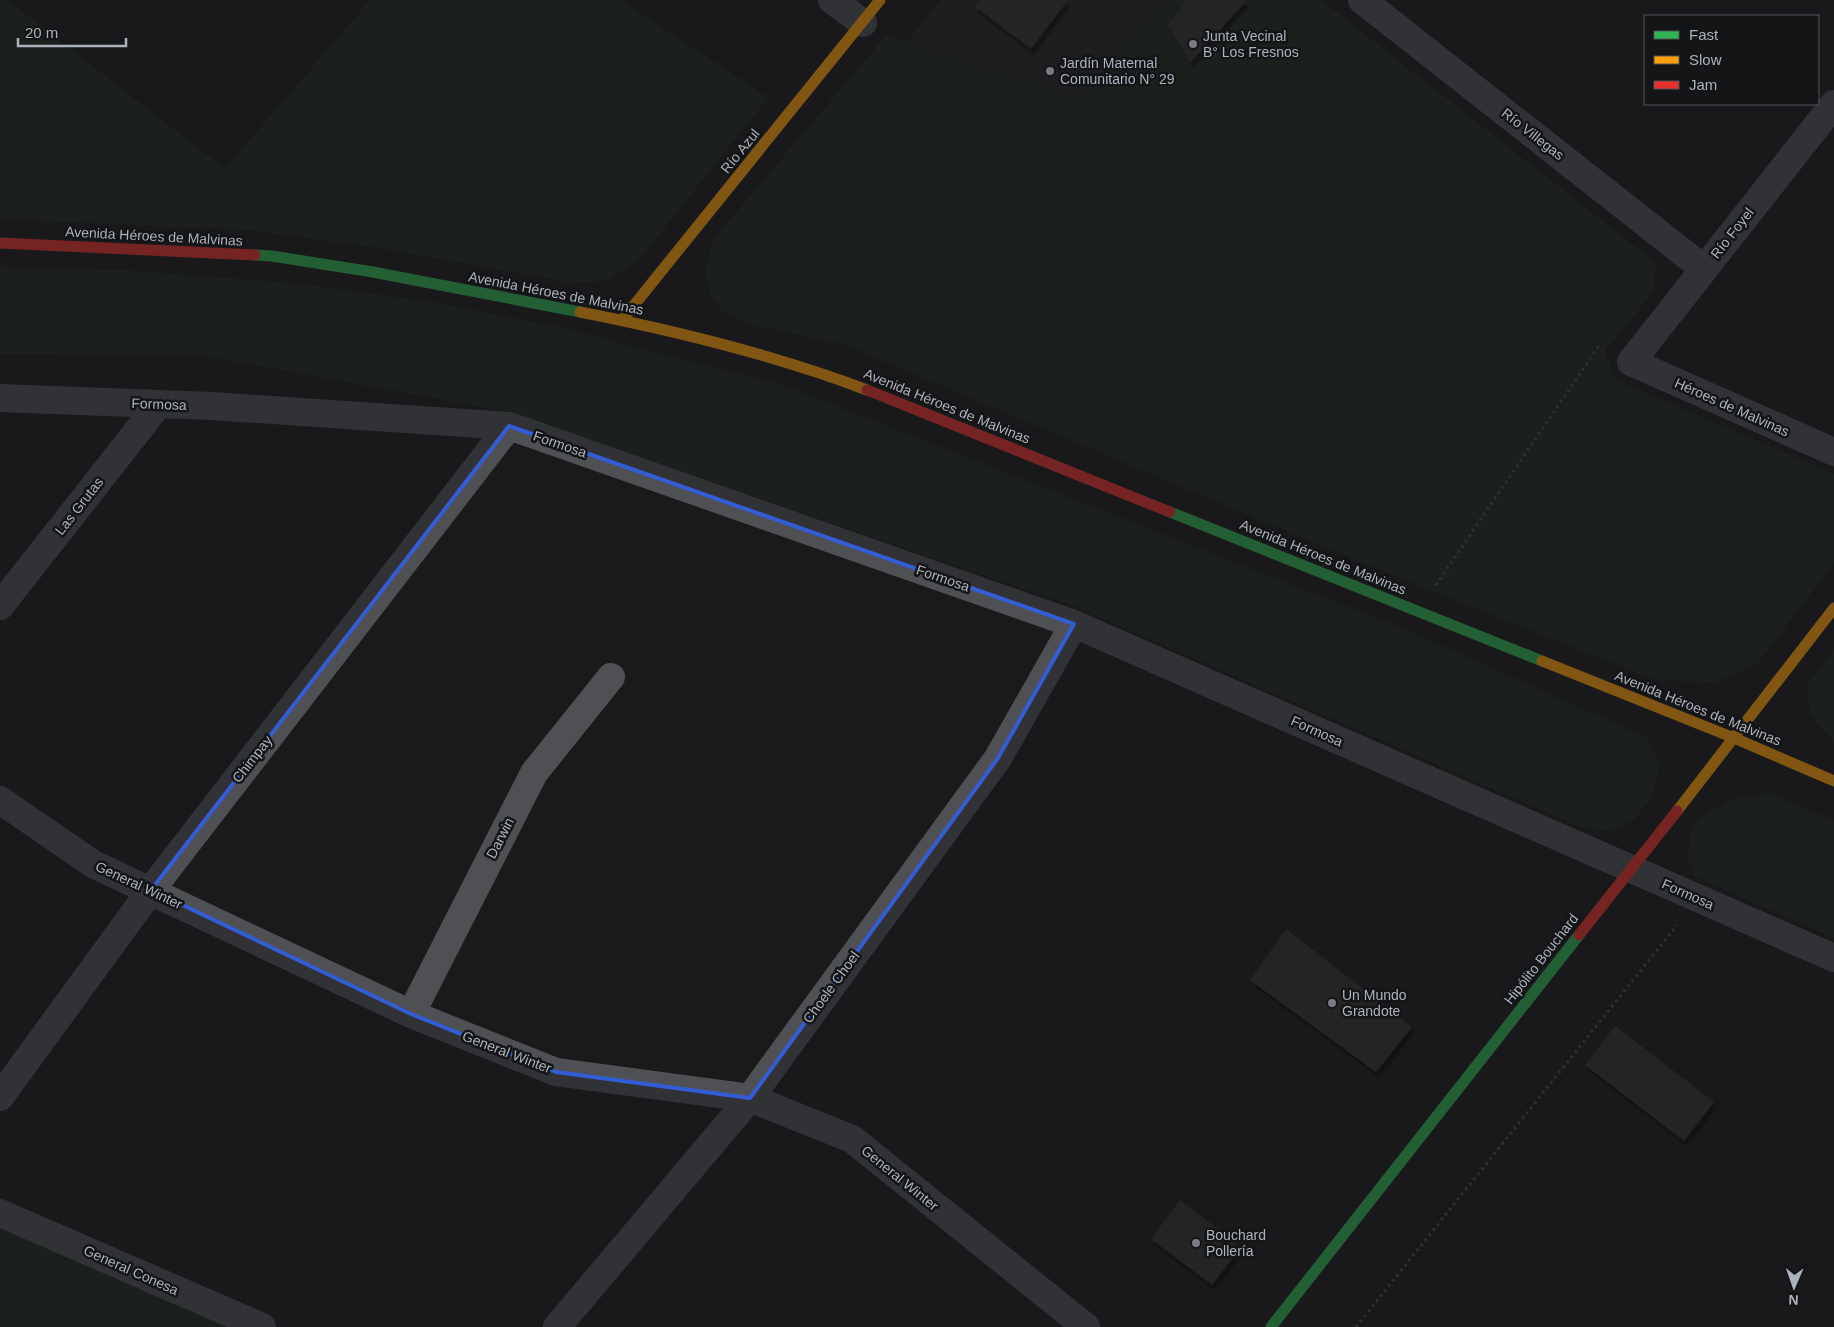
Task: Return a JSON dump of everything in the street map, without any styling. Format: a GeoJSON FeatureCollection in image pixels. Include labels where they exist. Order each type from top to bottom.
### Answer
{"type":"FeatureCollection","features":[{"type":"Feature","properties":{"kind":"main road","name":"Río Azul"},"geometry":{"type":"LineString","coordinates":[[622,320],[880,0]]}},
{"type":"Feature","properties":{"kind":"main road","name":"Avenida Héroes de Malvinas"},"geometry":{"type":"LineString","coordinates":[[0,243],[272,256],[373,272],[622,320],[747,350],[864,389],[1734,738],[1834,781]]}},
{"type":"Feature","properties":{"kind":"main road","name":"Hipólito Bouchard"},"geometry":{"type":"LineString","coordinates":[[1271,1327],[1834,608]]}},
{"type":"Feature","properties":{"kind":"street"},"geometry":{"type":"LineString","coordinates":[[832,0],[863,23]]}},
{"type":"Feature","properties":{"kind":"street","name":"Río Villegas"},"geometry":{"type":"LineString","coordinates":[[1362,0],[1704,269]]}},
{"type":"Feature","properties":{"kind":"street","name":"Río Foyel"},"geometry":{"type":"LineString","coordinates":[[1631,362],[1834,104]]}},
{"type":"Feature","properties":{"kind":"street","name":"Héroes de Malvinas"},"geometry":{"type":"LineString","coordinates":[[1631,362],[1834,452]]}},
{"type":"Feature","properties":{"kind":"street","name":"Formosa"},"geometry":{"type":"LineString","coordinates":[[0,398],[212,406],[509,426],[1074,624],[1834,958]]}},
{"type":"Feature","properties":{"kind":"street","name":"Las Grutas"},"geometry":{"type":"LineString","coordinates":[[0,606],[158,405]]}},
{"type":"Feature","properties":{"kind":"street","name":"Chimpay"},"geometry":{"type":"LineString","coordinates":[[0,1097],[151,890],[509,426]]}},
{"type":"Feature","properties":{"kind":"street","name":"Choele Choel"},"geometry":{"type":"LineString","coordinates":[[557,1327],[750,1098],[998,758],[1074,624]]}},
{"type":"Feature","properties":{"kind":"street","name":"Darwin"},"geometry":{"type":"LineString","coordinates":[[411,1014],[534,773],[611,677]]}},
{"type":"Feature","properties":{"kind":"street","name":"General Winter"},"geometry":{"type":"LineString","coordinates":[[0,800],[93,864],[411,1014],[556,1072],[750,1098],[852,1139],[1086,1327]]}},
{"type":"Feature","properties":{"kind":"street","name":"General Conesa"},"geometry":{"type":"LineString","coordinates":[[0,1213],[262,1327]]}},
{"type":"Feature","properties":{"kind":"path"},"geometry":{"type":"LineString","coordinates":[[1418,611],[1598,347],[1631,362]]}},
{"type":"Feature","properties":{"kind":"path"},"geometry":{"type":"LineString","coordinates":[[1356,1327],[1698,899]]}},
{"type":"Feature","properties":{"kind":"highlighted area"},"geometry":{"type":"Polygon","coordinates":[[[509,426],[1074,624],[998,758],[750,1098],[556,1072],[411,1014],[151,890],[509,426]]]}},
{"type":"Feature","properties":{"kind":"shaded area"},"geometry":{"type":"Polygon","coordinates":[[[0,0],[7,0],[225,169],[370,0],[621,0],[768,98],[639,260],[608,280],[573,283],[387,249],[250,230],[0,219],[0,0]]]}},
{"type":"Feature","properties":{"kind":"shaded area","name":"Jardín Maternal Comunitario N° 29"},"geometry":{"type":"Polygon","coordinates":[[[940,0],[1162,0],[1082,99],[907,42],[940,0]]]}},
{"type":"Feature","properties":{"kind":"shaded area"},"geometry":{"type":"Polygon","coordinates":[[[1162,0],[1321,0],[1656,263],[1654,290],[1605,352],[1616,380],[1834,474],[1834,563],[1757,664],[1716,682],[1655,680],[1367,565],[846,345],[750,324],[721,310],[709,291],[705,270],[712,241],[886,36],[1082,99],[1162,0]]]}},
{"type":"Feature","properties":{"kind":"shaded area"},"geometry":{"type":"Polygon","coordinates":[[[0,267],[119,270],[291,283],[426,301],[558,327],[785,386],[1399,627],[1646,737],[1660,765],[1652,797],[1635,818],[1609,831],[1583,828],[1076,607],[505,411],[206,356],[0,354],[0,267]]]}},
{"type":"Feature","properties":{"kind":"shaded area"},"geometry":{"type":"Polygon","coordinates":[[[1834,650],[1834,742],[1810,715],[1807,685],[1834,650]]]}},
{"type":"Feature","properties":{"kind":"shaded area"},"geometry":{"type":"Polygon","coordinates":[[[1771,794],[1834,821],[1834,938],[1694,876],[1687,855],[1692,828],[1703,815],[1731,800],[1771,794]]]}},
{"type":"Feature","properties":{"kind":"shaded area"},"geometry":{"type":"Polygon","coordinates":[[[0,1224],[233,1327],[0,1327],[0,1224]]]}},
{"type":"Feature","properties":{"kind":"building","name":"Jardín Maternal Comunitario N° 29"},"geometry":{"type":"Polygon","coordinates":[[[980,0],[1068,0],[1031,49],[975,7],[980,0]]]}},
{"type":"Feature","properties":{"kind":"building","name":"Junta Vecinal B° Los Fresnos"},"geometry":{"type":"Polygon","coordinates":[[[1187,0],[1247,0],[1190,63],[1168,25],[1187,0]]]}},
{"type":"Feature","properties":{"kind":"building","name":"Un Mundo Grandote"},"geometry":{"type":"Polygon","coordinates":[[[1286,929],[1412,1027],[1376,1072],[1250,980],[1286,929]]]}},
{"type":"Feature","properties":{"kind":"building"},"geometry":{"type":"Polygon","coordinates":[[[1615,1026],[1714,1102],[1684,1141],[1585,1065],[1615,1026]]]}},
{"type":"Feature","properties":{"kind":"building","name":"Bouchard Pollería"},"geometry":{"type":"Polygon","coordinates":[[[1180,1200],[1241,1247],[1212,1285],[1151,1239],[1180,1200]]]}},
{"type":"Feature","properties":{"kind":"traffic: fast"},"geometry":{"type":"LineString","coordinates":[[255,255],[373,272],[580,312]]}},
{"type":"Feature","properties":{"kind":"traffic: fast"},"geometry":{"type":"LineString","coordinates":[[1170,512],[1542,661]]}},
{"type":"Feature","properties":{"kind":"traffic: fast"},"geometry":{"type":"LineString","coordinates":[[1271,1327],[1579,935]]}},
{"type":"Feature","properties":{"kind":"traffic: slow"},"geometry":{"type":"LineString","coordinates":[[622,320],[880,0]]}},
{"type":"Feature","properties":{"kind":"traffic: slow"},"geometry":{"type":"LineString","coordinates":[[580,312],[653,327],[725,345],[832,377],[867,390]]}},
{"type":"Feature","properties":{"kind":"traffic: slow"},"geometry":{"type":"LineString","coordinates":[[1677,811],[1834,608]]}},
{"type":"Feature","properties":{"kind":"traffic: slow"},"geometry":{"type":"LineString","coordinates":[[1542,661],[1734,738],[1834,781]]}},
{"type":"Feature","properties":{"kind":"traffic: jam"},"geometry":{"type":"LineString","coordinates":[[0,243],[255,255]]}},
{"type":"Feature","properties":{"kind":"traffic: jam"},"geometry":{"type":"LineString","coordinates":[[867,390],[1170,512]]}},
{"type":"Feature","properties":{"kind":"traffic: jam"},"geometry":{"type":"LineString","coordinates":[[1579,935],[1677,811]]}},
{"type":"Feature","properties":{"kind":"place","name":"Junta Vecinal B° Los Fresnos"},"geometry":{"type":"Point","coordinates":[1193,44]}},
{"type":"Feature","properties":{"kind":"place","name":"Jardín Maternal Comunitario N° 29"},"geometry":{"type":"Point","coordinates":[1050,71]}},
{"type":"Feature","properties":{"kind":"place","name":"Un Mundo Grandote"},"geometry":{"type":"Point","coordinates":[1332,1003]}},
{"type":"Feature","properties":{"kind":"place","name":"Bouchard Pollería"},"geometry":{"type":"Point","coordinates":[1196,1243]}}]}
